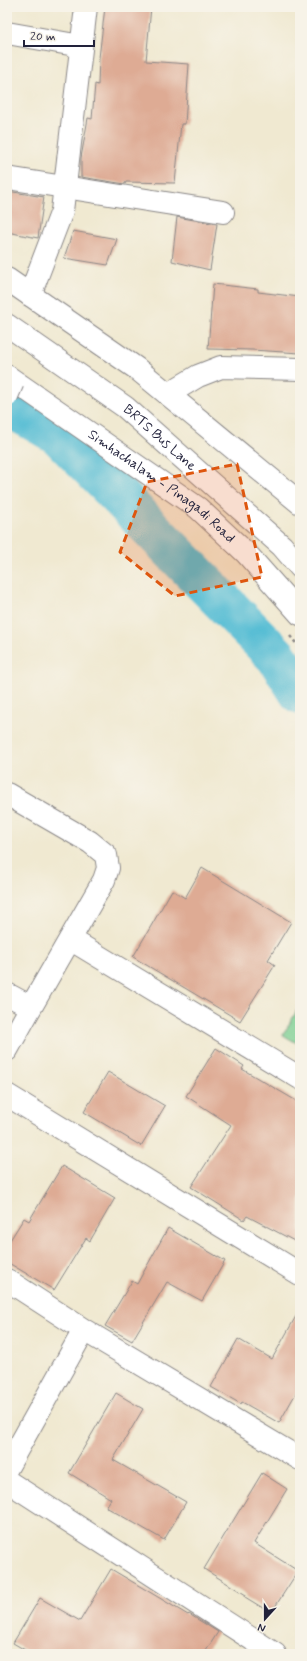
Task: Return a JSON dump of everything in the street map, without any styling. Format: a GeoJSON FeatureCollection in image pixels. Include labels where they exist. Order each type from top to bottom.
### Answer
{"type":"FeatureCollection","features":[{"type":"Feature","properties":{"kind":"street"},"geometry":{"type":"LineString","coordinates":[[30,295],[62,211],[86,7]]}},
{"type":"Feature","properties":{"kind":"street"},"geometry":{"type":"LineString","coordinates":[[7,33],[81,46]]}},
{"type":"Feature","properties":{"kind":"street"},"geometry":{"type":"LineString","coordinates":[[7,178],[223,212]]}},
{"type":"Feature","properties":{"kind":"street"},"geometry":{"type":"LineString","coordinates":[[7,279],[136,368],[300,502]]}},
{"type":"Feature","properties":{"kind":"street","name":"BRTS Bus Lane"},"geometry":{"type":"LineString","coordinates":[[7,325],[125,407],[282,546],[300,567]]}},
{"type":"Feature","properties":{"kind":"street"},"geometry":{"type":"LineString","coordinates":[[168,394],[198,376],[221,367],[300,369]]}},
{"type":"Feature","properties":{"kind":"street","name":"Simhachalam - Pinagadi Road"},"geometry":{"type":"LineString","coordinates":[[10,384],[198,508],[246,553],[300,614]]}},
{"type":"Feature","properties":{"kind":"street"},"geometry":{"type":"LineString","coordinates":[[7,794],[90,842],[106,855],[108,868],[104,880],[7,1050]]}},
{"type":"Feature","properties":{"kind":"street"},"geometry":{"type":"LineString","coordinates":[[70,939],[300,1078]]}},
{"type":"Feature","properties":{"kind":"street"},"geometry":{"type":"LineString","coordinates":[[7,994],[31,1007]]}},
{"type":"Feature","properties":{"kind":"street"},"geometry":{"type":"LineString","coordinates":[[7,1095],[300,1274]]}},
{"type":"Feature","properties":{"kind":"street"},"geometry":{"type":"LineString","coordinates":[[7,1280],[84,1330],[300,1459]]}},
{"type":"Feature","properties":{"kind":"street"},"geometry":{"type":"LineString","coordinates":[[7,1468],[84,1330]]}},
{"type":"Feature","properties":{"kind":"street"},"geometry":{"type":"LineString","coordinates":[[7,1482],[275,1654]]}},
{"type":"Feature","properties":{"kind":"highlighted area"},"geometry":{"type":"Polygon","coordinates":[[[237,464],[262,577],[175,596],[120,552],[147,482],[237,464]]]}},
{"type":"Feature","properties":{"kind":"green space"},"geometry":{"type":"Polygon","coordinates":[[[300,1005],[300,1045],[283,1035],[300,1005]]]}},
{"type":"Feature","properties":{"kind":"building"},"geometry":{"type":"Polygon","coordinates":[[[105,7],[151,7],[146,61],[189,64],[185,124],[181,124],[175,183],[126,182],[125,184],[81,177],[81,158],[88,118],[92,119],[95,84],[98,85],[99,58],[105,7]]]}},
{"type":"Feature","properties":{"kind":"building"},"geometry":{"type":"Polygon","coordinates":[[[7,191],[44,197],[38,238],[7,232],[7,191]]]}},
{"type":"Feature","properties":{"kind":"building"},"geometry":{"type":"Polygon","coordinates":[[[177,217],[217,224],[210,270],[172,261],[177,217]]]}},
{"type":"Feature","properties":{"kind":"building"},"geometry":{"type":"Polygon","coordinates":[[[73,231],[117,239],[108,265],[64,258],[73,231]]]}},
{"type":"Feature","properties":{"kind":"building"},"geometry":{"type":"Polygon","coordinates":[[[213,284],[258,289],[258,292],[300,297],[300,353],[208,349],[213,284]]]}},
{"type":"Feature","properties":{"kind":"building"},"geometry":{"type":"Polygon","coordinates":[[[202,868],[291,922],[268,960],[275,965],[240,1021],[133,957],[172,890],[185,898],[202,868]]]}},
{"type":"Feature","properties":{"kind":"building"},"geometry":{"type":"Polygon","coordinates":[[[216,1048],[244,1066],[242,1069],[300,1103],[300,1244],[247,1216],[244,1220],[191,1187],[231,1125],[186,1096],[216,1048]]]}},
{"type":"Feature","properties":{"kind":"building"},"geometry":{"type":"Polygon","coordinates":[[[108,1072],[165,1106],[141,1146],[84,1112],[108,1072]]]}},
{"type":"Feature","properties":{"kind":"building"},"geometry":{"type":"Polygon","coordinates":[[[62,1166],[115,1198],[90,1241],[86,1238],[54,1290],[7,1262],[7,1245],[24,1218],[29,1221],[62,1166]]]}},
{"type":"Feature","properties":{"kind":"building"},"geometry":{"type":"Polygon","coordinates":[[[168,1228],[225,1261],[202,1301],[167,1282],[132,1341],[105,1326],[132,1281],[137,1284],[168,1228]]]}},
{"type":"Feature","properties":{"kind":"building"},"geometry":{"type":"Polygon","coordinates":[[[300,1309],[300,1386],[279,1423],[242,1402],[241,1404],[211,1387],[238,1339],[272,1359],[300,1309]]]}},
{"type":"Feature","properties":{"kind":"building"},"geometry":{"type":"Polygon","coordinates":[[[116,1393],[143,1409],[113,1460],[186,1502],[164,1540],[106,1507],[111,1499],[69,1473],[116,1393]]]}},
{"type":"Feature","properties":{"kind":"building"},"geometry":{"type":"Polygon","coordinates":[[[262,1473],[287,1489],[254,1543],[298,1571],[271,1613],[245,1597],[246,1595],[204,1569],[262,1473]]]}},
{"type":"Feature","properties":{"kind":"building"},"geometry":{"type":"Polygon","coordinates":[[[111,1569],[218,1632],[204,1654],[32,1654],[13,1643],[40,1598],[80,1621],[111,1569]]]}},
{"type":"Feature","properties":{"kind":"waterway"},"geometry":{"type":"LineString","coordinates":[[7,405],[58,434],[277,657],[300,693]]}}]}
